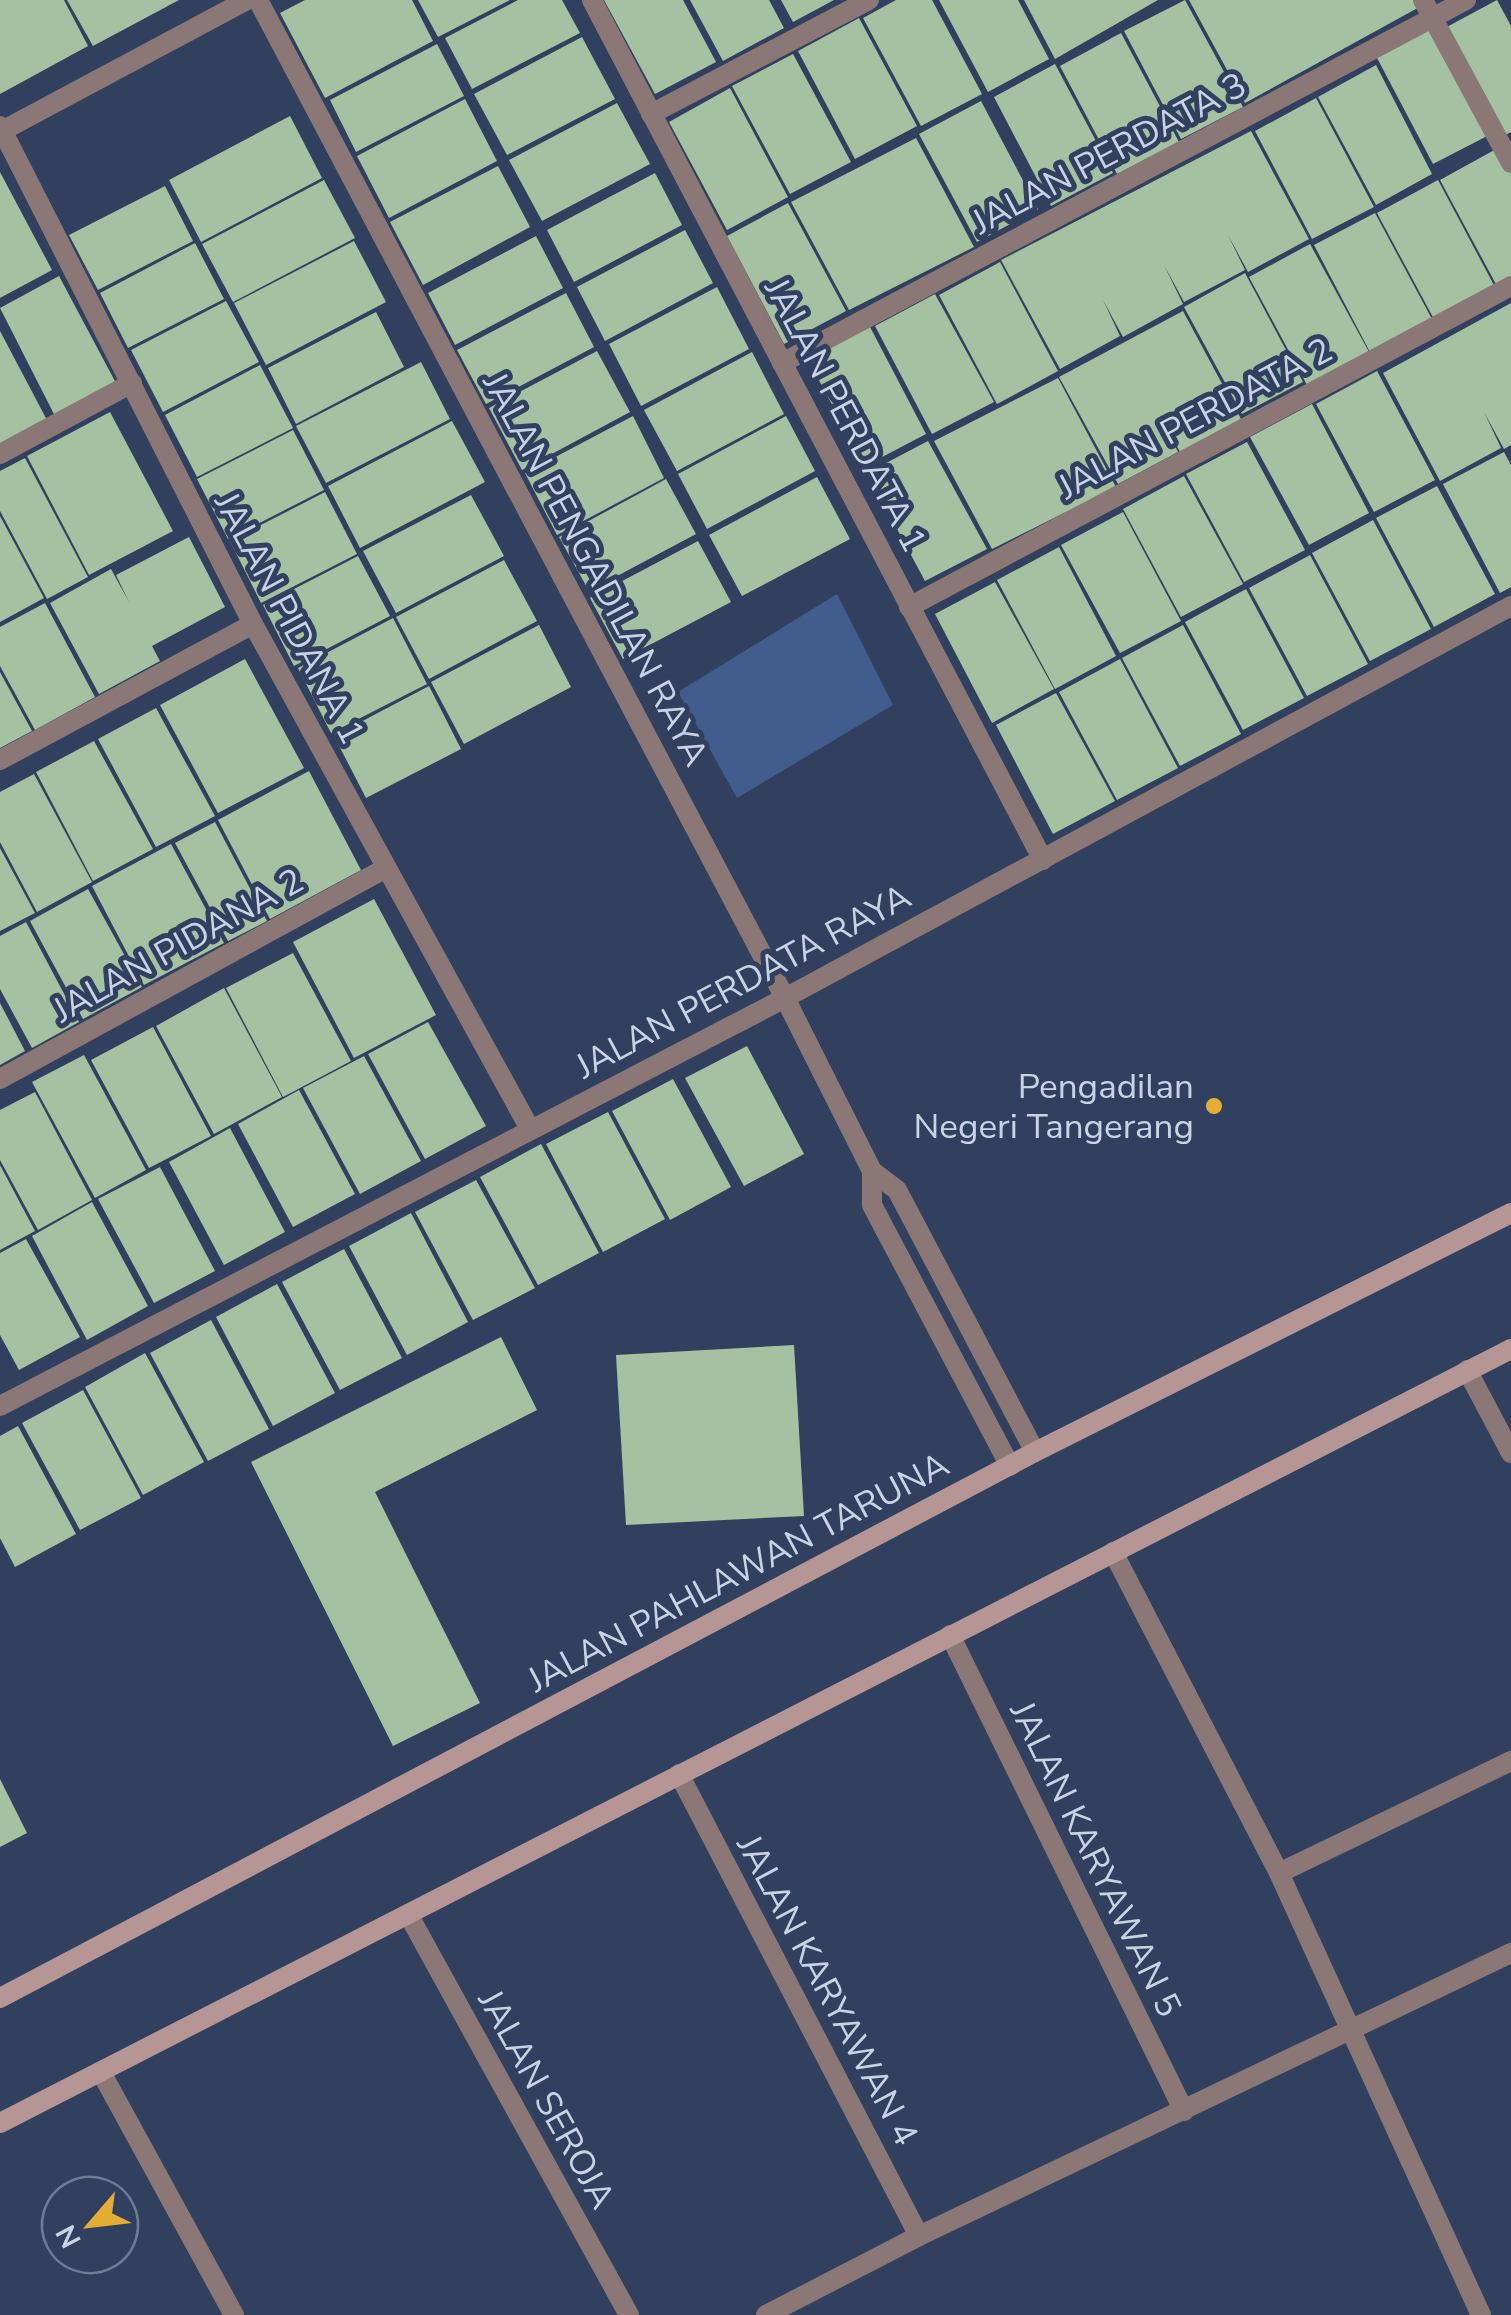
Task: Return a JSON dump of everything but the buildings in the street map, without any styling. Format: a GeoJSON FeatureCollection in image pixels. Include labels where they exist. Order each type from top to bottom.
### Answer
{"type":"FeatureCollection","features":[{"type":"Feature","properties":{"kind":"main road","name":"JALAN PAHLAWAN TARUNA"},"geometry":{"type":"LineString","coordinates":[[0,1998],[1035,1452],[1511,1213]]}},
{"type":"Feature","properties":{"kind":"main road"},"geometry":{"type":"LineString","coordinates":[[0,2123],[1511,1349]]}},
{"type":"Feature","properties":{"kind":"street"},"geometry":{"type":"LineString","coordinates":[[1,130],[248,0]]}},
{"type":"Feature","properties":{"kind":"street","name":"JALAN PENGADILAN RAYA"},"geometry":{"type":"LineString","coordinates":[[258,0],[785,998],[872,1171],[897,1190],[1035,1452]]}},
{"type":"Feature","properties":{"kind":"street","name":"JALAN PERDATA 1"},"geometry":{"type":"LineString","coordinates":[[592,0],[1043,860]]}},
{"type":"Feature","properties":{"kind":"street"},"geometry":{"type":"LineString","coordinates":[[652,114],[869,0]]}},
{"type":"Feature","properties":{"kind":"street","name":"JALAN PERDATA 3"},"geometry":{"type":"LineString","coordinates":[[782,364],[1427,9],[1466,0]]}},
{"type":"Feature","properties":{"kind":"street"},"geometry":{"type":"LineString","coordinates":[[1427,9],[1511,163]]}},
{"type":"Feature","properties":{"kind":"street","name":"JALAN PIDANA 1"},"geometry":{"type":"LineString","coordinates":[[1,130],[252,624],[530,1129]]}},
{"type":"Feature","properties":{"kind":"street","name":"JALAN PERDATA 2"},"geometry":{"type":"LineString","coordinates":[[909,606],[1511,286]]}},
{"type":"Feature","properties":{"kind":"street"},"geometry":{"type":"LineString","coordinates":[[0,454],[132,383]]}},
{"type":"Feature","properties":{"kind":"street","name":"JALAN PERDATA RAYA"},"geometry":{"type":"LineString","coordinates":[[0,1406],[785,998],[1511,606]]}},
{"type":"Feature","properties":{"kind":"street"},"geometry":{"type":"LineString","coordinates":[[0,760],[252,624]]}},
{"type":"Feature","properties":{"kind":"street","name":"JALAN PIDANA 2"},"geometry":{"type":"LineString","coordinates":[[0,1079],[386,868]]}},
{"type":"Feature","properties":{"kind":"street","name":"JALAN PENGADILAN RAYA"},"geometry":{"type":"LineString","coordinates":[[872,1171],[872,1205],[1010,1466]]}},
{"type":"Feature","properties":{"kind":"street"},"geometry":{"type":"LineString","coordinates":[[1467,1370],[1511,1453]]}},
{"type":"Feature","properties":{"kind":"street"},"geometry":{"type":"LineString","coordinates":[[1113,1552],[1279,1873],[1354,2028],[1482,2315]]}},
{"type":"Feature","properties":{"kind":"street","name":"JALAN KARYAWAN 5"},"geometry":{"type":"LineString","coordinates":[[950,1635],[1184,2111]]}},
{"type":"Feature","properties":{"kind":"street"},"geometry":{"type":"LineString","coordinates":[[1279,1873],[1511,1761]]}},
{"type":"Feature","properties":{"kind":"street","name":"JALAN KARYAWAN 4"},"geometry":{"type":"LineString","coordinates":[[678,1774],[920,2236]]}},
{"type":"Feature","properties":{"kind":"street","name":"JALAN SEROJA"},"geometry":{"type":"LineString","coordinates":[[408,1914],[629,2315]]}},
{"type":"Feature","properties":{"kind":"street"},"geometry":{"type":"LineString","coordinates":[[766,2315],[920,2236],[1511,1954]]}},
{"type":"Feature","properties":{"kind":"street"},"geometry":{"type":"LineString","coordinates":[[101,2072],[234,2315]]}},
{"type":"Feature","properties":{"kind":"shaded area"},"geometry":{"type":"Polygon","coordinates":[[[837,594],[893,705],[737,798],[678,692],[837,594]]]}},
{"type":"Feature","properties":{"kind":"place","name":"Pengadilan Negeri Tangerang"},"geometry":{"type":"Point","coordinates":[1214,1106]}}]}
